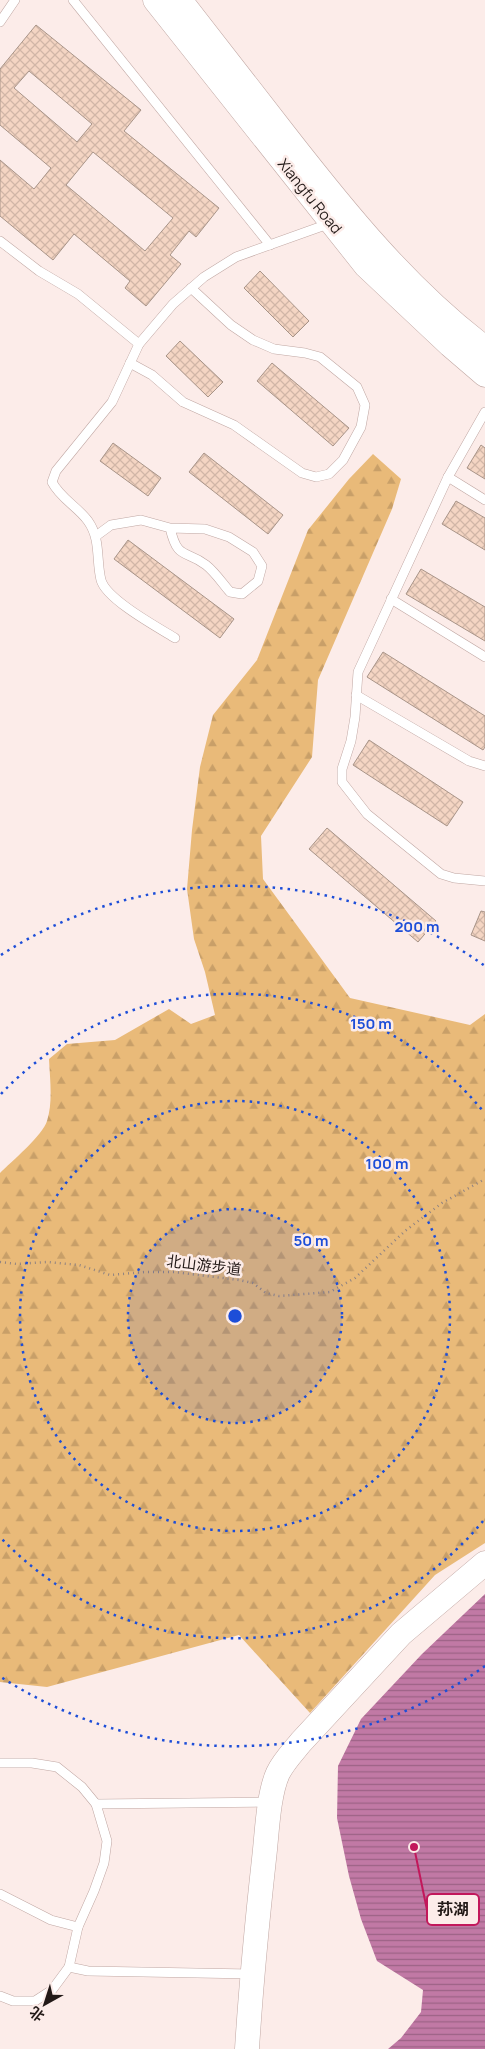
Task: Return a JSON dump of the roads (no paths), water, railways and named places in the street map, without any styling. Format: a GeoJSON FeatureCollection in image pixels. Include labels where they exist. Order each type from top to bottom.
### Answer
{"type":"FeatureCollection","features":[{"type":"Feature","properties":{"kind":"main road","name":"Xiangfu Road"},"geometry":{"type":"LineString","coordinates":[[155,0],[366,266],[450,345],[485,375]]}},
{"type":"Feature","properties":{"kind":"main road","name":"Xiangfu Road"},"geometry":{"type":"LineString","coordinates":[[180,0],[312,170],[378,250],[463,332],[485,348]]}},
{"type":"Feature","properties":{"kind":"main road"},"geometry":{"type":"LineString","coordinates":[[247,2049],[252,1974],[272,1802],[278,1774],[300,1742],[401,1634],[485,1563]]}},
{"type":"Feature","properties":{"kind":"lane"},"geometry":{"type":"LineString","coordinates":[[0,22],[15,0]]}},
{"type":"Feature","properties":{"kind":"lane"},"geometry":{"type":"LineString","coordinates":[[73,0],[270,245]]}},
{"type":"Feature","properties":{"kind":"lane"},"geometry":{"type":"LineString","coordinates":[[175,638],[111,596],[102,582],[96,536],[88,521],[56,490],[52,482],[56,471],[112,402],[139,344],[173,304],[204,277],[236,257],[331,223]]}},
{"type":"Feature","properties":{"kind":"lane"},"geometry":{"type":"LineString","coordinates":[[0,241],[38,271],[78,294],[139,344]]}},
{"type":"Feature","properties":{"kind":"lane"},"geometry":{"type":"LineString","coordinates":[[130,363],[152,375],[183,402],[234,425],[302,473],[316,478],[329,474],[343,460],[361,427],[365,405],[357,387],[320,358],[305,353],[274,349],[253,340],[231,325],[191,288]]}},
{"type":"Feature","properties":{"kind":"lane"},"geometry":{"type":"LineString","coordinates":[[485,412],[448,477],[358,672],[355,717],[351,741],[342,770],[342,782],[348,793],[367,814],[441,874],[454,878],[485,881]]}},
{"type":"Feature","properties":{"kind":"lane"},"geometry":{"type":"LineString","coordinates":[[448,477],[485,500]]}},
{"type":"Feature","properties":{"kind":"lane"},"geometry":{"type":"LineString","coordinates":[[96,536],[111,525],[141,520],[170,528],[205,529],[229,537],[253,552],[262,566],[258,581],[242,594],[230,592],[207,566],[184,554],[174,545],[170,528]]}},
{"type":"Feature","properties":{"kind":"lane"},"geometry":{"type":"LineString","coordinates":[[391,599],[485,656]]}},
{"type":"Feature","properties":{"kind":"lane"},"geometry":{"type":"LineString","coordinates":[[356,695],[468,761],[485,766]]}},
{"type":"Feature","properties":{"kind":"lane"},"geometry":{"type":"LineString","coordinates":[[0,1763],[32,1763],[57,1767],[82,1787],[96,1804],[107,1841],[105,1856],[94,1892],[78,1927],[70,1967],[52,1990],[35,2001],[13,2001],[0,1996]]}},
{"type":"Feature","properties":{"kind":"lane"},"geometry":{"type":"LineString","coordinates":[[96,1804],[272,1802]]}},
{"type":"Feature","properties":{"kind":"lane"},"geometry":{"type":"LineString","coordinates":[[0,1894],[51,1920],[78,1927]]}},
{"type":"Feature","properties":{"kind":"lane"},"geometry":{"type":"LineString","coordinates":[[70,1967],[88,1970],[252,1974]]}},
{"type":"Feature","properties":{"kind":"place","name":"荪湖"},"geometry":{"type":"Point","coordinates":[414,1847]}}]}
